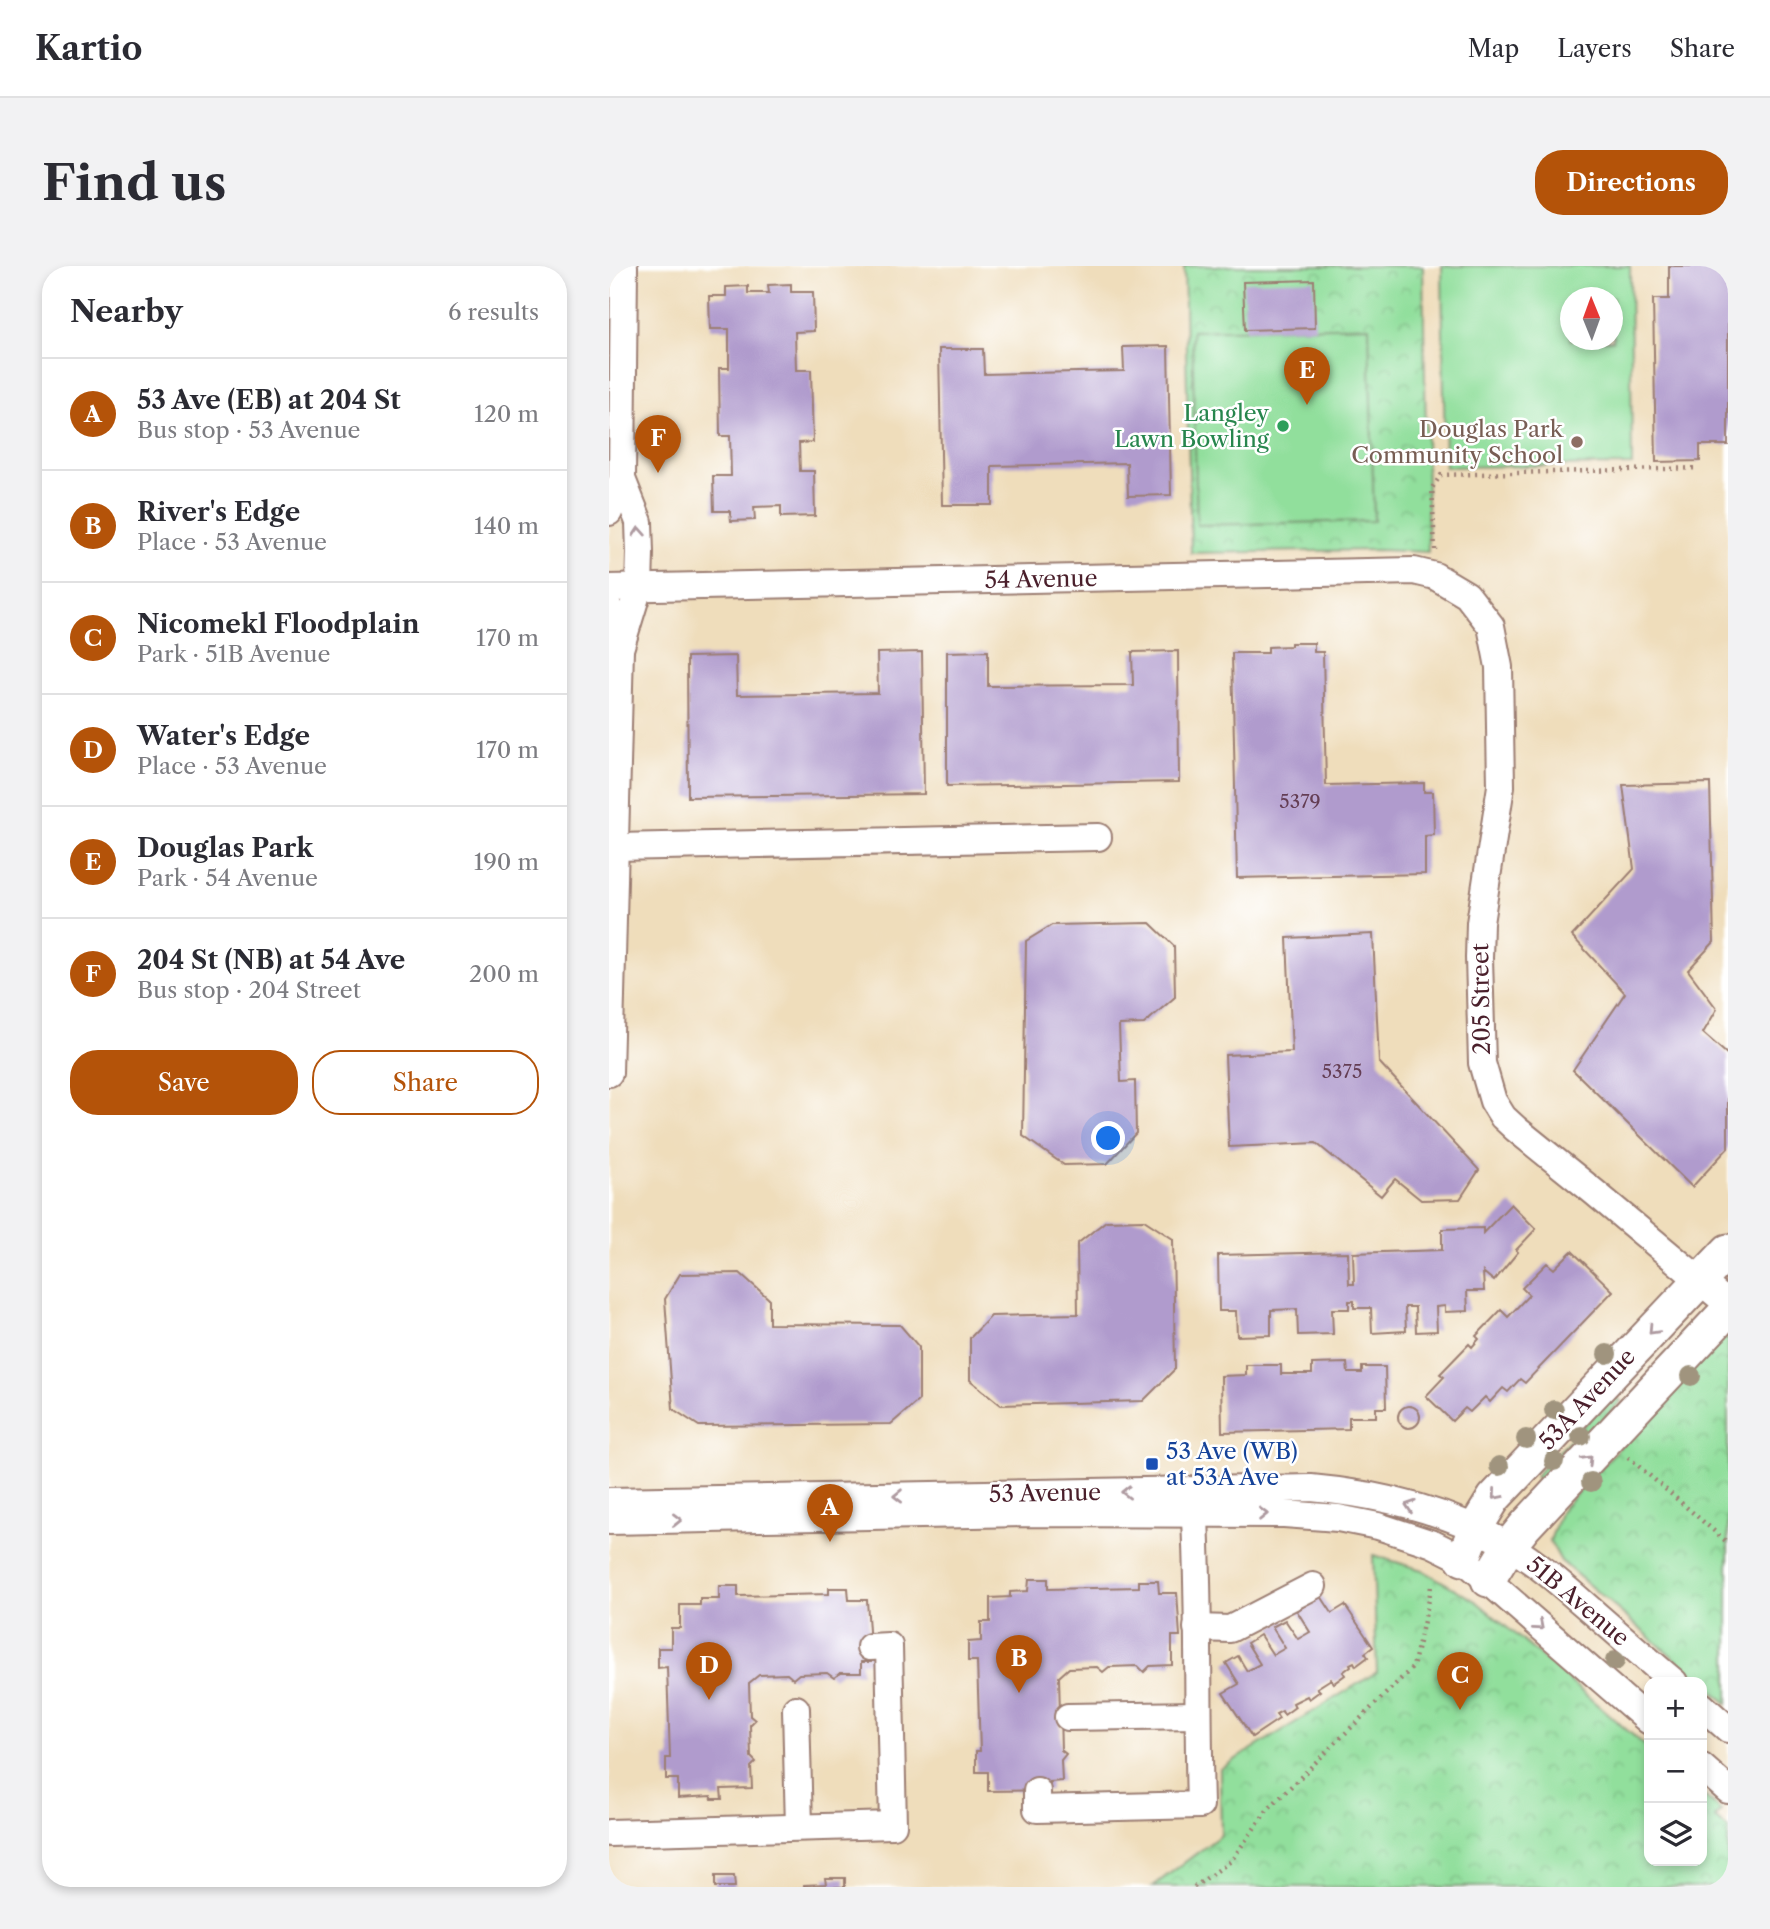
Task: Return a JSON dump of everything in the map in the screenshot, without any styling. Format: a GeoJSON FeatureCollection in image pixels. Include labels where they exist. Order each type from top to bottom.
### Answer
{"type":"FeatureCollection","features":[{"type":"Feature","properties":{"kind":"main road","name":"53A Avenue"},"geometry":{"type":"LineString","coordinates":[[1469,1544],[1494,1498],[1728,1251]]}},
{"type":"Feature","properties":{"kind":"main road","name":"53A Avenue"},"geometry":{"type":"LineString","coordinates":[[1488,1580],[1509,1546],[1728,1310]]}},
{"type":"Feature","properties":{"kind":"street"},"geometry":{"type":"LineString","coordinates":[[609,512],[622,479],[624,266]]}},
{"type":"Feature","properties":{"kind":"street"},"geometry":{"type":"LineString","coordinates":[[609,1073],[615,847],[615,718],[620,649],[639,587],[639,522],[622,479]]}},
{"type":"Feature","properties":{"kind":"street","name":"54 Avenue"},"geometry":{"type":"LineString","coordinates":[[609,588],[1414,570],[1435,576],[1467,595]]}},
{"type":"Feature","properties":{"kind":"street","name":"205 Street"},"geometry":{"type":"LineString","coordinates":[[1467,595],[1491,626],[1499,667],[1501,786],[1479,941],[1482,1063],[1486,1084],[1503,1117],[1516,1129],[1728,1304]]}},
{"type":"Feature","properties":{"kind":"street"},"geometry":{"type":"LineString","coordinates":[[609,608],[620,649]]}},
{"type":"Feature","properties":{"kind":"street"},"geometry":{"type":"LineString","coordinates":[[615,847],[1098,837]]}},
{"type":"Feature","properties":{"kind":"street","name":"53 Avenue"},"geometry":{"type":"LineString","coordinates":[[609,1521],[1024,1513],[1194,1502],[1311,1488],[1350,1491],[1385,1498],[1469,1544]]}},
{"type":"Feature","properties":{"kind":"street","name":"53 Avenue"},"geometry":{"type":"LineString","coordinates":[[609,1501],[1194,1502]]}},
{"type":"Feature","properties":{"kind":"street"},"geometry":{"type":"LineString","coordinates":[[1037,1791],[1037,1808],[1200,1805],[1198,1549],[1194,1502]]}},
{"type":"Feature","properties":{"kind":"street","name":"51B Avenue"},"geometry":{"type":"LineString","coordinates":[[1469,1544],[1509,1546],[1544,1570],[1668,1677]]}},
{"type":"Feature","properties":{"kind":"street","name":"51B Avenue"},"geometry":{"type":"LineString","coordinates":[[1469,1544],[1488,1580],[1644,1717]]}},
{"type":"Feature","properties":{"kind":"street"},"geometry":{"type":"LineString","coordinates":[[1197,1628],[1230,1629],[1313,1586]]}},
{"type":"Feature","properties":{"kind":"street"},"geometry":{"type":"LineString","coordinates":[[609,1833],[893,1825],[888,1646],[870,1647]]}},
{"type":"Feature","properties":{"kind":"street"},"geometry":{"type":"LineString","coordinates":[[796,1709],[799,1827]]}},
{"type":"Feature","properties":{"kind":"street"},"geometry":{"type":"LineString","coordinates":[[1707,1710],[1728,1729]]}},
{"type":"Feature","properties":{"kind":"street"},"geometry":{"type":"LineString","coordinates":[[1068,1717],[1198,1714]]}},
{"type":"Feature","properties":{"kind":"street"},"geometry":{"type":"LineString","coordinates":[[1707,1771],[1728,1790]]}},
{"type":"Feature","properties":{"kind":"path"},"geometry":{"type":"LineString","coordinates":[[1435,551],[1432,488],[1441,475],[1699,468]]}},
{"type":"Feature","properties":{"kind":"path"},"geometry":{"type":"LineString","coordinates":[[1607,1440],[1728,1543]]}},
{"type":"Feature","properties":{"kind":"path"},"geometry":{"type":"LineString","coordinates":[[1194,1887],[1231,1861],[1268,1808],[1413,1667],[1431,1586]]}},
{"type":"Feature","properties":{"kind":"green space"},"geometry":{"type":"Polygon","coordinates":[[[1184,266],[1423,266],[1428,552],[1378,550],[1191,553],[1184,266]]]}},
{"type":"Feature","properties":{"kind":"green space"},"geometry":{"type":"Polygon","coordinates":[[[1442,266],[1630,266],[1632,465],[1445,467],[1442,266]]]}},
{"type":"Feature","properties":{"kind":"green space","name":"Langley Lawn Bowling"},"geometry":{"type":"Polygon","coordinates":[[[1369,326],[1374,521],[1197,525],[1192,331],[1369,326]]]}},
{"type":"Feature","properties":{"kind":"green space"},"geometry":{"type":"Polygon","coordinates":[[[1728,1331],[1728,1704],[1707,1686],[1707,1677],[1696,1677],[1561,1561],[1550,1541],[1561,1510],[1728,1331]]]}},
{"type":"Feature","properties":{"kind":"green space"},"geometry":{"type":"Polygon","coordinates":[[[1613,1394],[1621,1401],[1542,1483],[1535,1476],[1613,1394]]]}},
{"type":"Feature","properties":{"kind":"green space"},"geometry":{"type":"Polygon","coordinates":[[[1373,1555],[1422,1570],[1476,1601],[1644,1745],[1644,1866],[1707,1866],[1707,1798],[1721,1811],[1715,1818],[1728,1829],[1728,1887],[1152,1887],[1221,1835],[1220,1769],[1377,1672],[1373,1555]]]}},
{"type":"Feature","properties":{"kind":"building"},"geometry":{"type":"Polygon","coordinates":[[[1669,266],[1728,266],[1728,445],[1700,445],[1700,461],[1656,462],[1653,299],[1669,299],[1669,266]]]}},
{"type":"Feature","properties":{"kind":"building"},"geometry":{"type":"Polygon","coordinates":[[[1314,280],[1315,328],[1245,330],[1243,282],[1314,280]]]}},
{"type":"Feature","properties":{"kind":"building"},"geometry":{"type":"Polygon","coordinates":[[[791,284],[791,292],[813,292],[814,331],[795,332],[796,370],[811,370],[813,442],[799,443],[800,471],[814,471],[815,516],[781,517],[781,506],[754,507],[755,520],[731,521],[730,511],[714,511],[713,476],[731,476],[730,436],[720,436],[719,368],[729,368],[729,329],[710,329],[709,296],[726,296],[726,287],[748,286],[748,293],[769,293],[768,285],[791,284]]]}},
{"type":"Feature","properties":{"kind":"building"},"geometry":{"type":"Polygon","coordinates":[[[1168,346],[1171,495],[1128,496],[1127,463],[992,466],[992,505],[942,505],[939,349],[983,349],[984,374],[1124,371],[1123,347],[1168,346]]]}},
{"type":"Feature","properties":{"kind":"building"},"geometry":{"type":"Polygon","coordinates":[[[1291,643],[1314,643],[1314,652],[1323,652],[1326,785],[1424,783],[1424,792],[1433,792],[1434,835],[1425,836],[1425,874],[1237,878],[1232,653],[1268,653],[1268,647],[1291,646],[1291,643]]]}},
{"type":"Feature","properties":{"kind":"building"},"geometry":{"type":"Polygon","coordinates":[[[988,651],[988,686],[1133,685],[1132,652],[1178,651],[1179,782],[947,786],[947,652],[988,651]]]}},
{"type":"Feature","properties":{"kind":"building"},"geometry":{"type":"Polygon","coordinates":[[[922,652],[924,794],[688,797],[687,657],[736,656],[737,695],[878,693],[877,653],[922,652]]]}},
{"type":"Feature","properties":{"kind":"building"},"geometry":{"type":"Polygon","coordinates":[[[1710,783],[1714,942],[1688,970],[1717,1009],[1703,1033],[1728,1055],[1728,1148],[1692,1187],[1573,1070],[1625,993],[1572,936],[1634,869],[1623,785],[1710,783]]]}},
{"type":"Feature","properties":{"kind":"building"},"geometry":{"type":"Polygon","coordinates":[[[1150,923],[1174,946],[1175,997],[1144,1024],[1119,1025],[1121,1082],[1135,1081],[1136,1133],[1107,1164],[1064,1165],[1023,1136],[1026,941],[1052,925],[1150,923]]]}},
{"type":"Feature","properties":{"kind":"building"},"geometry":{"type":"Polygon","coordinates":[[[1373,934],[1379,1062],[1479,1170],[1460,1199],[1421,1200],[1395,1179],[1381,1196],[1316,1143],[1229,1147],[1225,1055],[1292,1052],[1287,938],[1373,934]]]}},
{"type":"Feature","properties":{"kind":"building"},"geometry":{"type":"Polygon","coordinates":[[[1511,1204],[1536,1229],[1516,1250],[1518,1252],[1494,1281],[1483,1272],[1484,1291],[1467,1291],[1468,1311],[1445,1312],[1445,1306],[1436,1307],[1437,1331],[1416,1332],[1415,1307],[1405,1307],[1406,1331],[1372,1333],[1371,1308],[1354,1308],[1354,1301],[1349,1301],[1349,1309],[1332,1309],[1333,1334],[1298,1335],[1297,1309],[1271,1310],[1271,1335],[1237,1336],[1236,1311],[1219,1311],[1218,1255],[1348,1252],[1349,1284],[1354,1284],[1353,1253],[1442,1250],[1442,1229],[1483,1228],[1483,1233],[1511,1204]]]}},
{"type":"Feature","properties":{"kind":"building"},"geometry":{"type":"Polygon","coordinates":[[[1144,1220],[1173,1239],[1175,1369],[1143,1401],[1001,1405],[970,1380],[970,1338],[991,1316],[1078,1314],[1077,1244],[1106,1221],[1144,1220]]]}},
{"type":"Feature","properties":{"kind":"building"},"geometry":{"type":"Polygon","coordinates":[[[1572,1251],[1613,1291],[1525,1383],[1520,1379],[1508,1392],[1503,1388],[1490,1402],[1485,1397],[1470,1412],[1465,1408],[1452,1421],[1426,1396],[1444,1377],[1440,1374],[1469,1344],[1472,1347],[1479,1339],[1476,1336],[1501,1310],[1508,1317],[1529,1295],[1522,1288],[1547,1263],[1554,1269],[1572,1251]]]}},
{"type":"Feature","properties":{"kind":"building"},"geometry":{"type":"Polygon","coordinates":[[[740,1273],[769,1299],[769,1324],[900,1325],[919,1347],[919,1400],[891,1424],[699,1426],[673,1409],[665,1299],[680,1274],[740,1273]]]}},
{"type":"Feature","properties":{"kind":"building"},"geometry":{"type":"Polygon","coordinates":[[[1347,1363],[1348,1373],[1362,1373],[1362,1367],[1385,1367],[1386,1408],[1376,1408],[1376,1417],[1349,1417],[1349,1429],[1222,1432],[1221,1376],[1246,1375],[1246,1365],[1281,1365],[1281,1374],[1312,1374],[1312,1364],[1347,1363]]]}},
{"type":"Feature","properties":{"kind":"building"},"geometry":{"type":"Polygon","coordinates":[[[1409,1406],[1417,1409],[1420,1417],[1417,1425],[1409,1428],[1401,1425],[1398,1417],[1401,1409],[1409,1406]]]}},
{"type":"Feature","properties":{"kind":"building"},"geometry":{"type":"Polygon","coordinates":[[[1029,1579],[1048,1579],[1048,1589],[1139,1587],[1139,1581],[1158,1581],[1159,1593],[1177,1593],[1180,1636],[1172,1636],[1172,1665],[1150,1666],[1144,1672],[1138,1666],[1109,1667],[1103,1672],[1097,1667],[1069,1668],[1059,1677],[1061,1750],[1066,1754],[1061,1760],[1062,1781],[1050,1782],[1050,1790],[988,1791],[988,1772],[976,1772],[976,1751],[980,1751],[977,1661],[968,1661],[968,1642],[981,1641],[981,1622],[990,1622],[990,1598],[1010,1597],[1010,1592],[1028,1591],[1029,1579]]]}},
{"type":"Feature","properties":{"kind":"building"},"geometry":{"type":"Polygon","coordinates":[[[719,1586],[738,1586],[738,1596],[829,1594],[829,1588],[848,1588],[849,1600],[867,1600],[871,1662],[861,1662],[861,1673],[840,1673],[834,1678],[827,1673],[799,1674],[793,1679],[787,1674],[759,1675],[749,1683],[750,1716],[755,1720],[750,1725],[751,1757],[756,1762],[751,1767],[752,1788],[721,1789],[722,1799],[712,1799],[711,1796],[678,1798],[678,1779],[666,1779],[666,1758],[670,1758],[667,1667],[658,1668],[658,1648],[671,1648],[671,1628],[680,1628],[680,1605],[700,1605],[700,1599],[719,1599],[719,1586]]]}},
{"type":"Feature","properties":{"kind":"building"},"geometry":{"type":"Polygon","coordinates":[[[1319,1593],[1332,1613],[1345,1605],[1373,1647],[1365,1653],[1368,1657],[1356,1666],[1354,1662],[1350,1664],[1343,1672],[1345,1675],[1334,1683],[1331,1679],[1317,1688],[1320,1691],[1309,1699],[1307,1696],[1293,1703],[1295,1707],[1284,1715],[1282,1711],[1276,1714],[1279,1719],[1252,1737],[1223,1693],[1239,1684],[1226,1663],[1238,1656],[1247,1671],[1260,1664],[1247,1643],[1260,1635],[1273,1655],[1285,1648],[1272,1627],[1285,1620],[1298,1639],[1310,1632],[1297,1611],[1307,1604],[1305,1601],[1319,1593]]]}},
{"type":"Feature","properties":{"kind":"building"},"geometry":{"type":"Polygon","coordinates":[[[715,1876],[734,1876],[735,1887],[715,1887],[715,1876]]]}},
{"type":"Feature","properties":{"kind":"building"},"geometry":{"type":"Polygon","coordinates":[[[825,1878],[845,1878],[845,1887],[804,1887],[826,1884],[825,1878]]]}},
{"type":"Feature","properties":{"kind":"place","name":"Douglas Park"},"geometry":{"type":"Point","coordinates":[1307,405]}},
{"type":"Feature","properties":{"kind":"place","name":"Langley Lawn Bowling"},"geometry":{"type":"Point","coordinates":[1283,426]}},
{"type":"Feature","properties":{"kind":"place","name":"Douglas Park Community School"},"geometry":{"type":"Point","coordinates":[1577,442]}},
{"type":"Feature","properties":{"kind":"place","name":"204 St (NB) at 54 Ave"},"geometry":{"type":"Point","coordinates":[658,473]}},
{"type":"Feature","properties":{"kind":"place","name":"53 Ave (WB) at 53A Ave"},"geometry":{"type":"Point","coordinates":[1152,1464]}},
{"type":"Feature","properties":{"kind":"place","name":"53 Ave (EB) at 204 St"},"geometry":{"type":"Point","coordinates":[830,1542]}},
{"type":"Feature","properties":{"kind":"place","name":"River's Edge"},"geometry":{"type":"Point","coordinates":[1019,1693]}},
{"type":"Feature","properties":{"kind":"place","name":"Water's Edge"},"geometry":{"type":"Point","coordinates":[709,1700]}},
{"type":"Feature","properties":{"kind":"place","name":"Nicomekl Floodplain"},"geometry":{"type":"Point","coordinates":[1460,1710]}}]}
